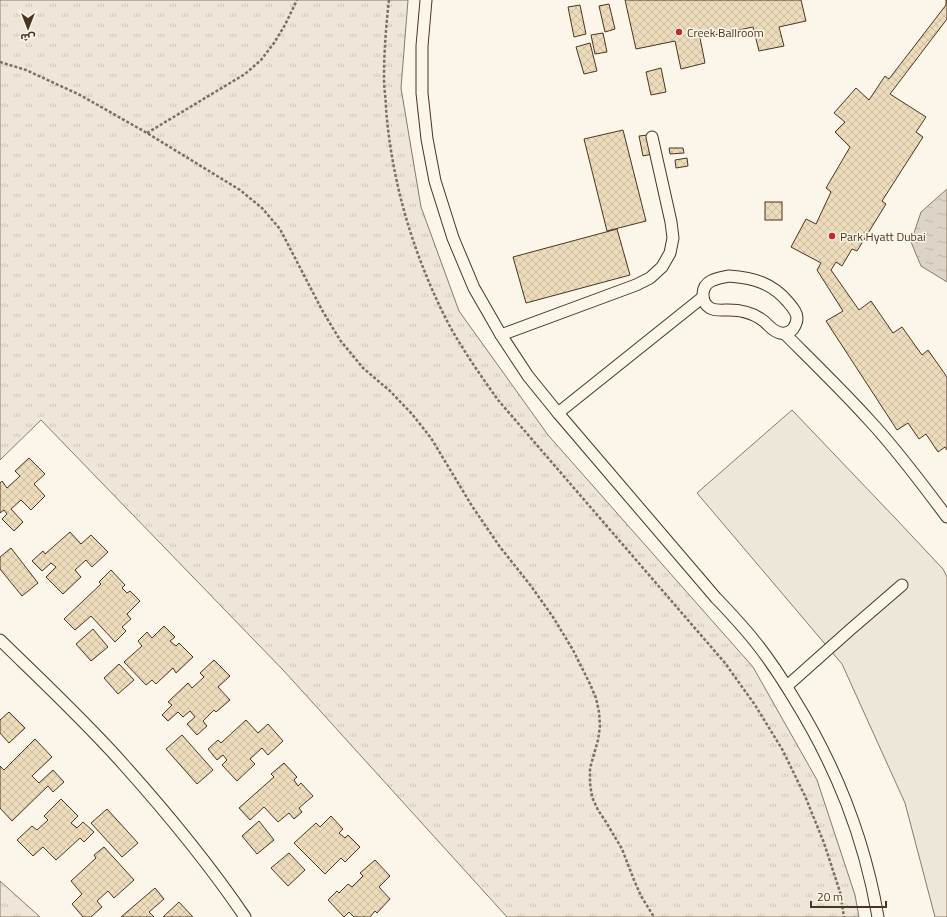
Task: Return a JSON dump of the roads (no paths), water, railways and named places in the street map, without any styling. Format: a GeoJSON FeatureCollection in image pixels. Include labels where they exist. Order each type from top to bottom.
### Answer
{"type":"FeatureCollection","features":[{"type":"Feature","properties":{"kind":"lane"},"geometry":{"type":"LineString","coordinates":[[426,0],[422,46],[422,93],[427,139],[435,181],[453,238],[474,288],[501,336],[528,376],[716,598],[742,626],[766,655],[787,686],[810,724],[848,805],[862,847],[878,917]]}},
{"type":"Feature","properties":{"kind":"lane"},"geometry":{"type":"LineString","coordinates":[[501,336],[636,285],[650,278],[662,267],[670,253],[673,238],[671,222],[652,137]]}},
{"type":"Feature","properties":{"kind":"lane"},"geometry":{"type":"LineString","coordinates":[[785,334],[791,331],[795,326],[797,320],[796,313],[783,296],[772,287],[744,277],[729,276],[710,281],[705,286],[703,297],[705,303],[710,308],[717,310],[736,310],[748,312],[759,318],[773,330],[785,334],[829,377],[871,422],[911,470],[947,517]]}},
{"type":"Feature","properties":{"kind":"lane"},"geometry":{"type":"LineString","coordinates":[[558,413],[703,297]]}},
{"type":"Feature","properties":{"kind":"lane"},"geometry":{"type":"LineString","coordinates":[[787,686],[902,585]]}},
{"type":"Feature","properties":{"kind":"lane"},"geometry":{"type":"LineString","coordinates":[[0,640],[62,700],[124,764],[181,831],[245,917]]}},
{"type":"Feature","properties":{"kind":"water"},"geometry":{"type":"Polygon","coordinates":[[[947,189],[947,282],[921,266],[911,242],[921,212],[947,189]]]}},
{"type":"Feature","properties":{"kind":"place","name":"Creek Ballroom"},"geometry":{"type":"Point","coordinates":[679,32]}},
{"type":"Feature","properties":{"kind":"place","name":"Park Hyatt Dubai"},"geometry":{"type":"Point","coordinates":[832,236]}}]}
